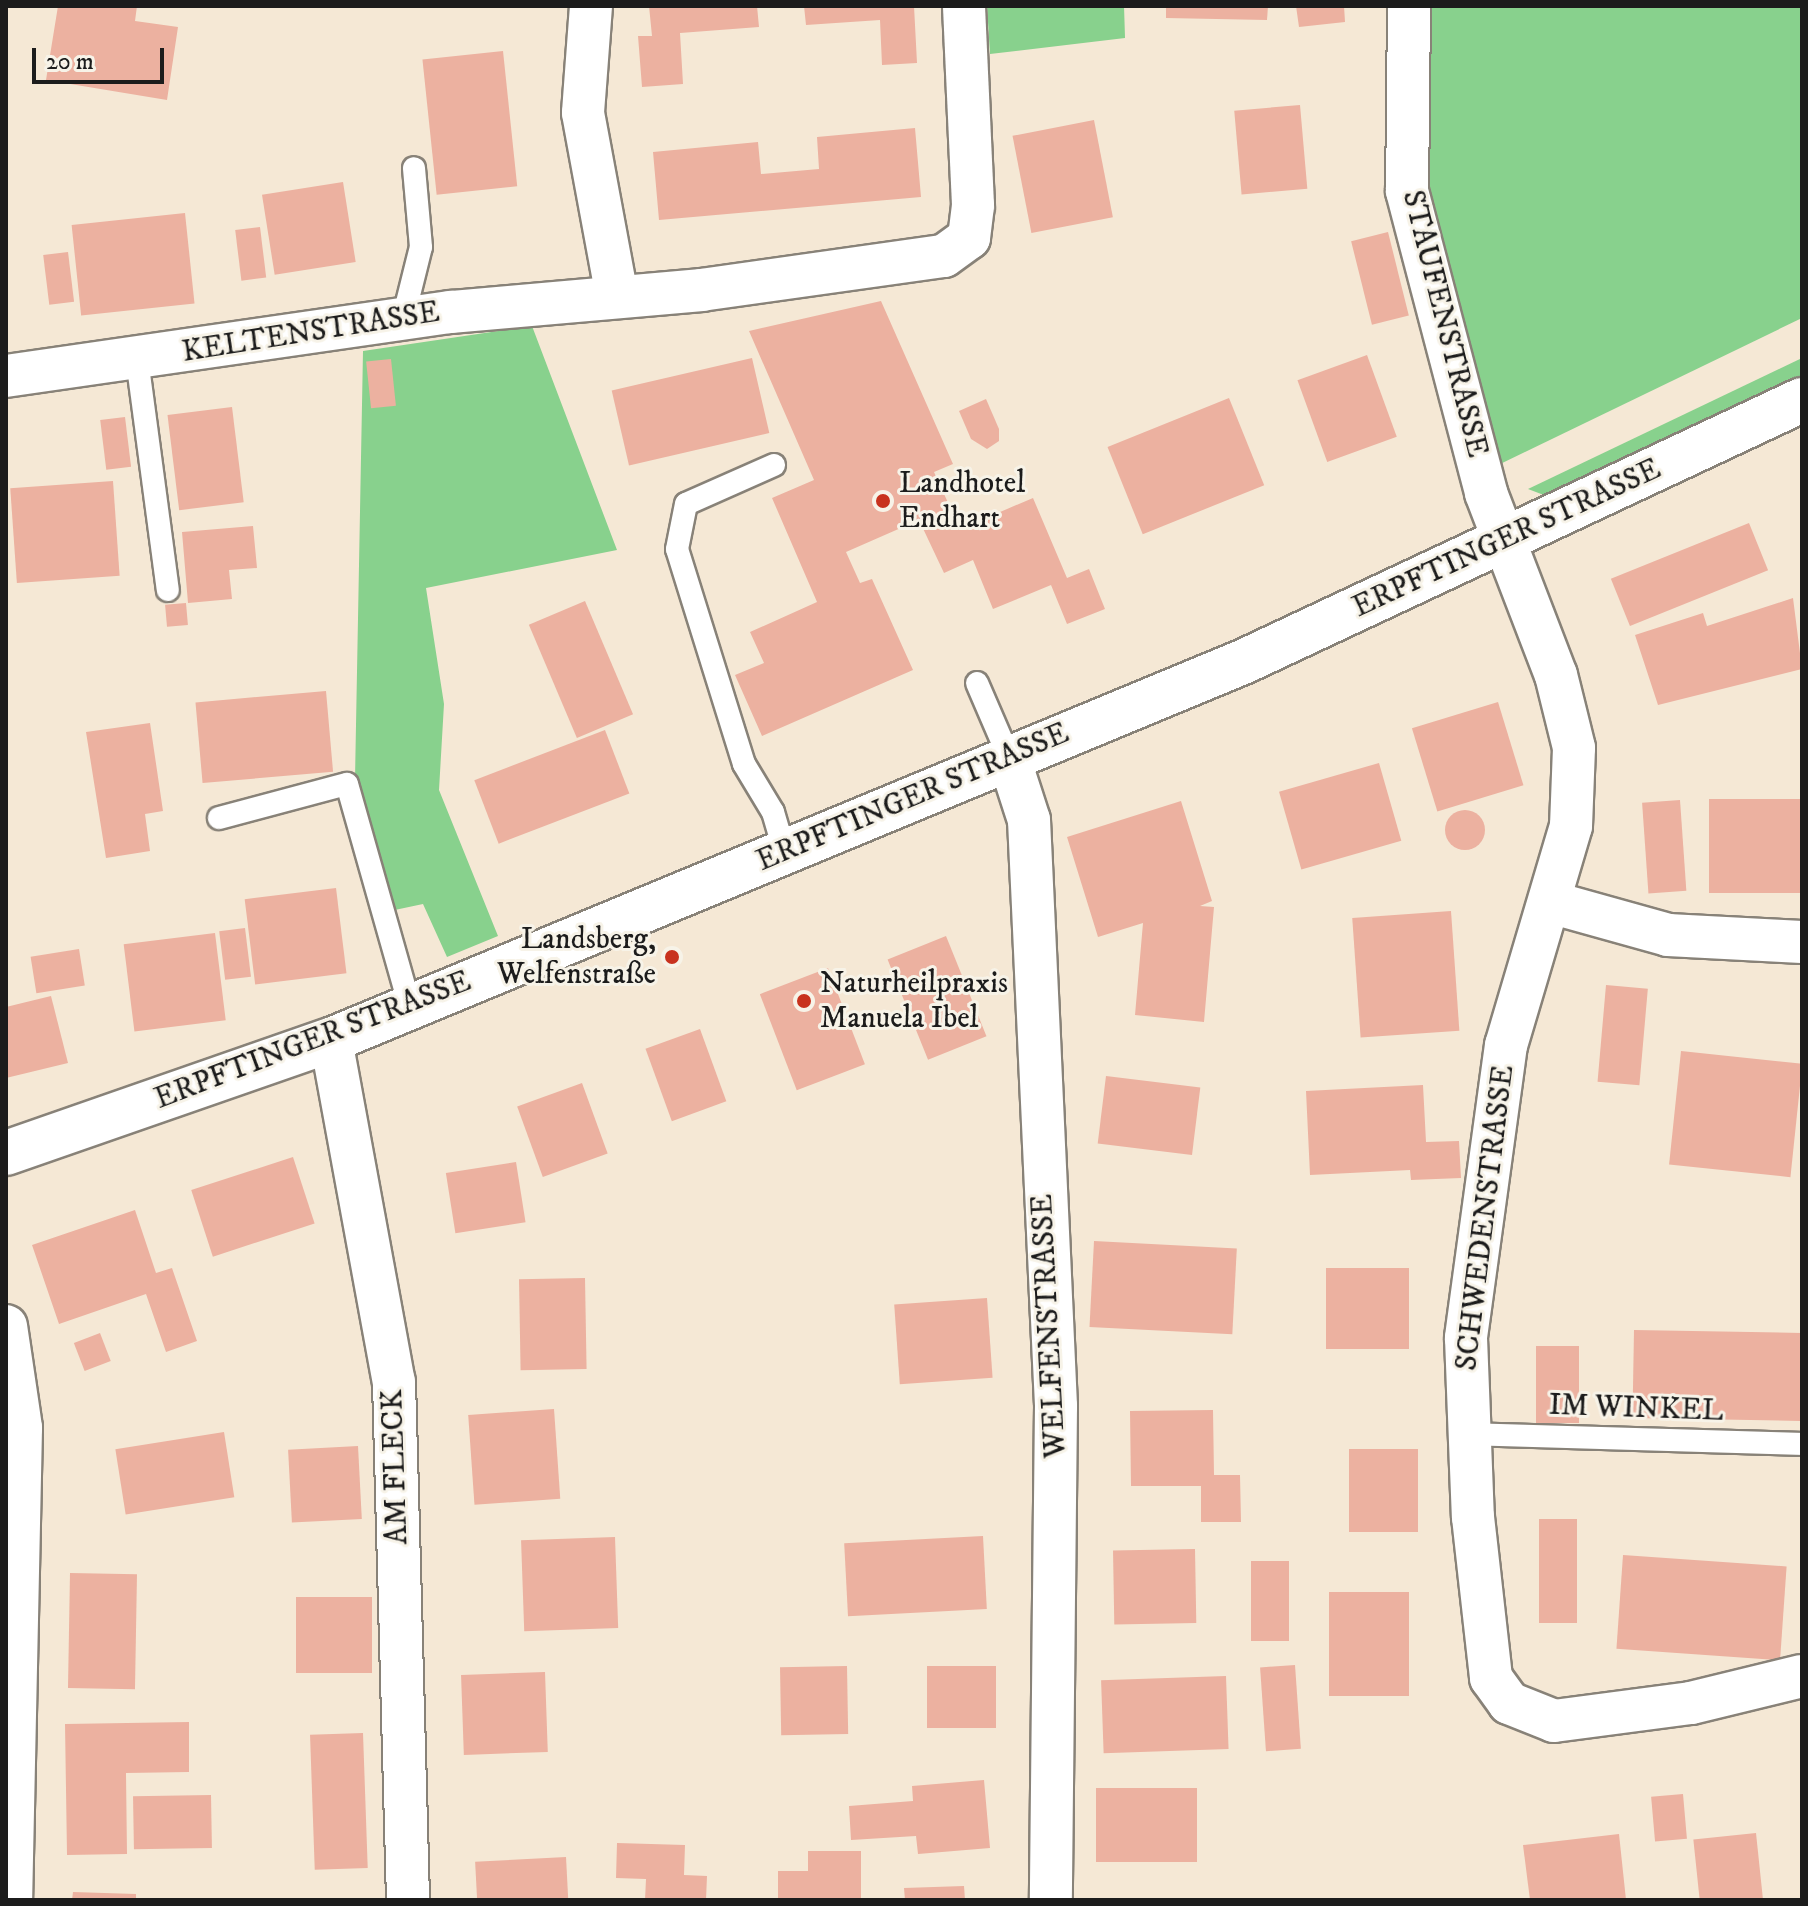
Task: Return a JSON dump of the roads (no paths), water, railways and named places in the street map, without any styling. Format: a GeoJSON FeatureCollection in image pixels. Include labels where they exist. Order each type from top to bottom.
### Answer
{"type":"FeatureCollection","features":[{"type":"Feature","properties":{"kind":"street"},"geometry":{"type":"LineString","coordinates":[[591,6],[583,113],[617,297]]}},
{"type":"Feature","properties":{"kind":"street","name":"KELTENSTRASSE"},"geometry":{"type":"LineString","coordinates":[[6,376],[403,319],[617,297],[944,256],[969,238],[964,6]]}},
{"type":"Feature","properties":{"kind":"street","name":"STAUFENSTRASSE"},"geometry":{"type":"LineString","coordinates":[[1409,6],[1407,191],[1502,542]]}},
{"type":"Feature","properties":{"kind":"street","name":"ERPFTINGER STRASSE"},"geometry":{"type":"LineString","coordinates":[[6,1153],[331,1040],[785,853],[1008,755],[1245,661],[1802,400]]}},
{"type":"Feature","properties":{"kind":"street","name":"SCHWEDENSTRASSE"},"geometry":{"type":"LineString","coordinates":[[1502,542],[1556,675],[1574,748],[1571,826],[1550,902],[1522,979],[1496,1108],[1466,1338],[1468,1434],[1491,1678],[1509,1703],[1554,1721],[1691,1703],[1802,1676]]}},
{"type":"Feature","properties":{"kind":"street","name":"WELFENSTRASSE"},"geometry":{"type":"LineString","coordinates":[[1008,755],[1029,820],[1056,1406],[1051,1900]]}},
{"type":"Feature","properties":{"kind":"street"},"geometry":{"type":"LineString","coordinates":[[1550,902],[1668,935],[1802,942]]}},
{"type":"Feature","properties":{"kind":"street","name":"AM FLECK"},"geometry":{"type":"LineString","coordinates":[[331,1040],[394,1382],[408,1900]]}},
{"type":"Feature","properties":{"kind":"street"},"geometry":{"type":"LineString","coordinates":[[6,1326],[21,1428],[11,1900]]}},
{"type":"Feature","properties":{"kind":"lane"},"geometry":{"type":"LineString","coordinates":[[403,319],[421,247],[414,168]]}},
{"type":"Feature","properties":{"kind":"lane"},"geometry":{"type":"LineString","coordinates":[[137,359],[168,590]]}},
{"type":"Feature","properties":{"kind":"lane"},"geometry":{"type":"LineString","coordinates":[[774,465],[686,504],[677,549],[744,764],[773,812],[785,853]]}},
{"type":"Feature","properties":{"kind":"lane"},"geometry":{"type":"LineString","coordinates":[[977,683],[1008,755]]}},
{"type":"Feature","properties":{"kind":"lane"},"geometry":{"type":"LineString","coordinates":[[219,818],[347,784],[410,1007]]}},
{"type":"Feature","properties":{"kind":"lane","name":"IM WINKEL"},"geometry":{"type":"LineString","coordinates":[[1468,1434],[1802,1444]]}},
{"type":"Feature","properties":{"kind":"place","name":"Landhotel Endhart"},"geometry":{"type":"Point","coordinates":[883,501]}},
{"type":"Feature","properties":{"kind":"place","name":"Landsberg, Welfenstraße"},"geometry":{"type":"Point","coordinates":[672,957]}},
{"type":"Feature","properties":{"kind":"place","name":"Naturheilpraxis Manuela Ibel"},"geometry":{"type":"Point","coordinates":[804,1001]}}]}
